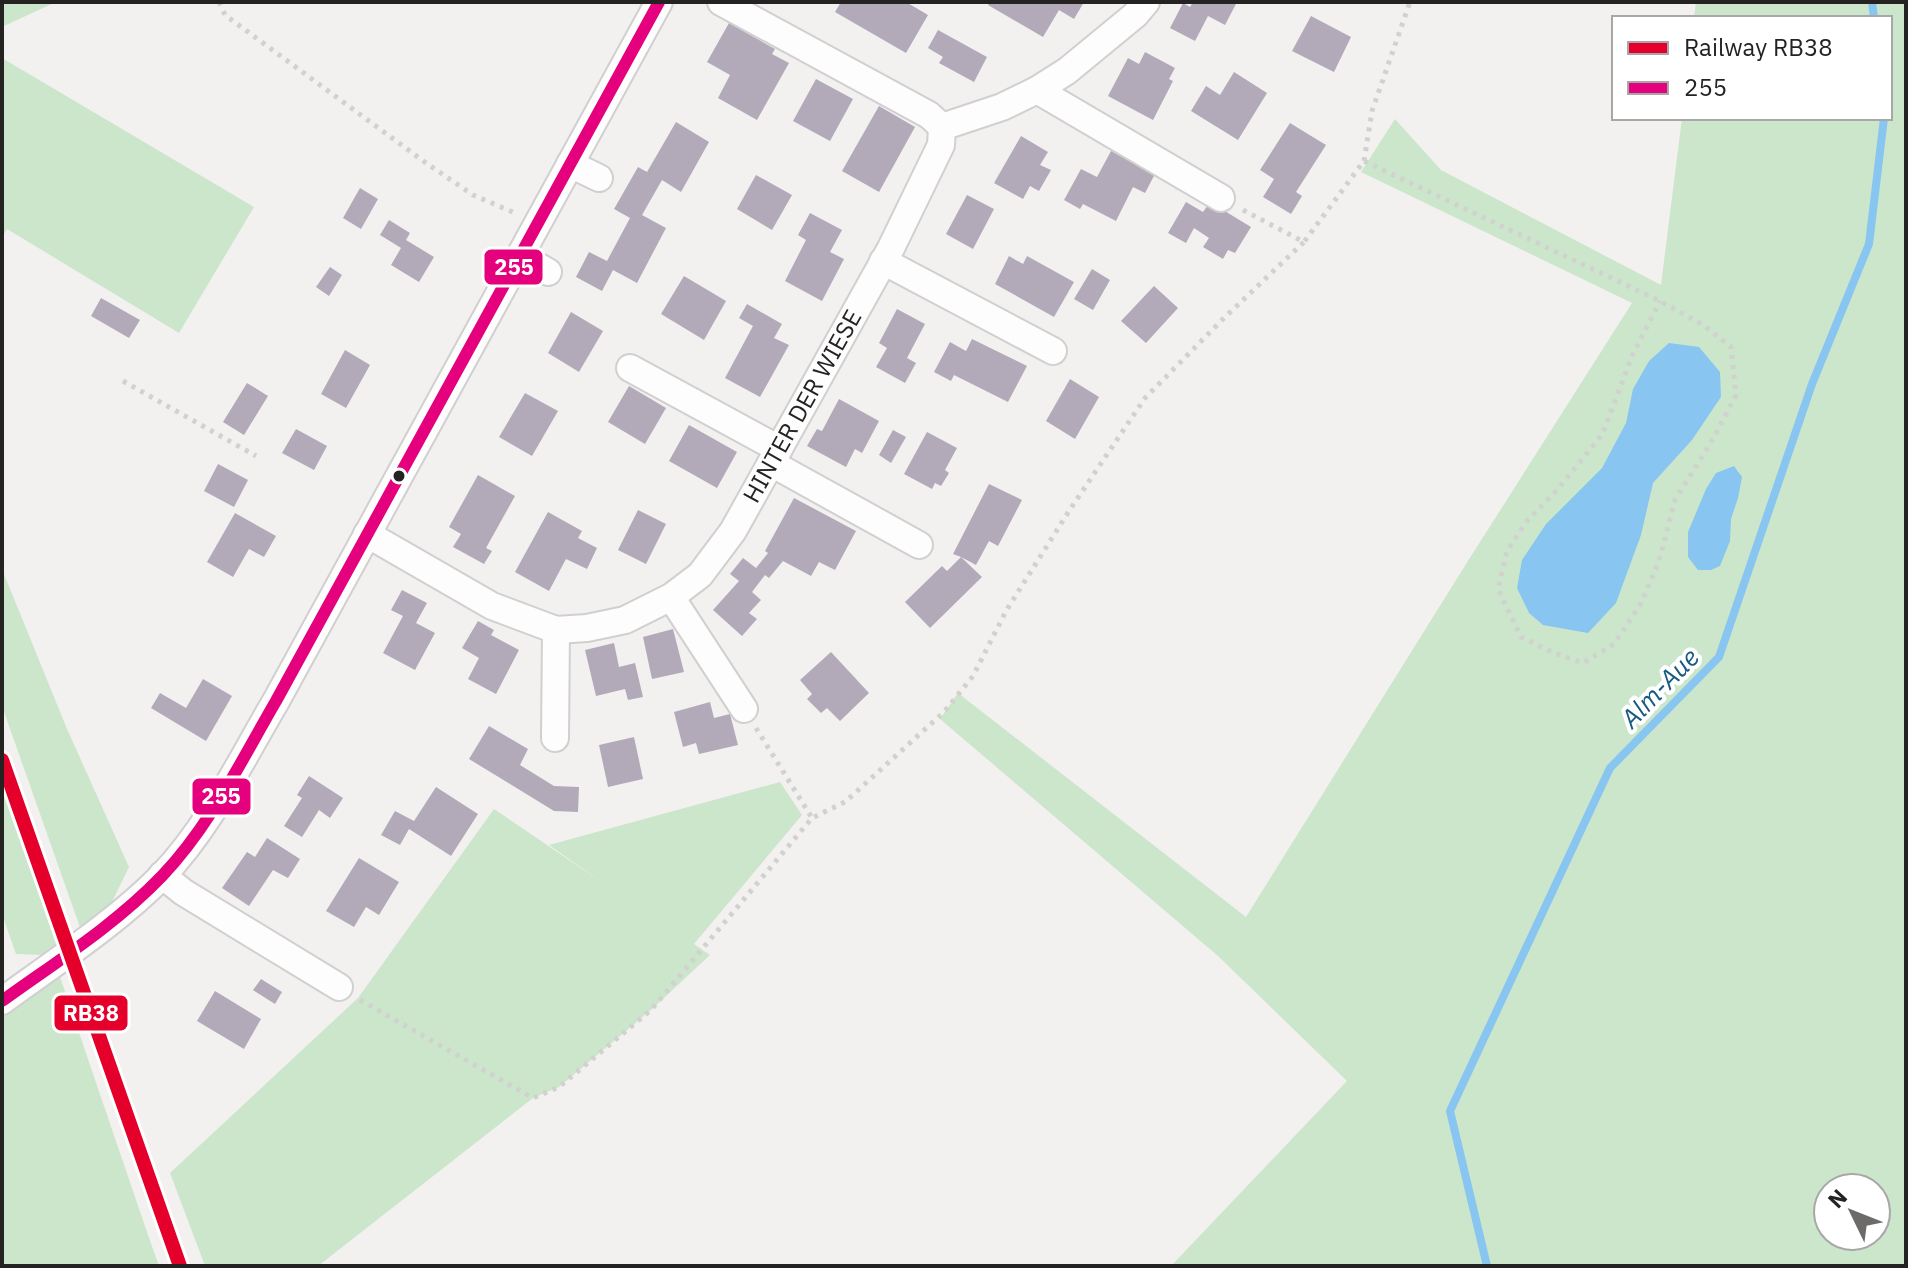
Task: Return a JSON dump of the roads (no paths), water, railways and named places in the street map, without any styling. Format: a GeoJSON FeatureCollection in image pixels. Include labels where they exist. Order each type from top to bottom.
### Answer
{"type":"FeatureCollection","features":[{"type":"Feature","properties":{"kind":"street"},"geometry":{"type":"LineString","coordinates":[[2,1001],[115,917],[162,875],[196,833],[226,787],[367,534],[659,2]]}},
{"type":"Feature","properties":{"kind":"street"},"geometry":{"type":"LineString","coordinates":[[721,2],[929,115],[942,127],[1002,107],[1037,90],[1067,71],[1135,15],[1146,2]]}},
{"type":"Feature","properties":{"kind":"street"},"geometry":{"type":"LineString","coordinates":[[1037,90],[1221,198]]}},
{"type":"Feature","properties":{"kind":"street","name":"HINTER DER WIESE"},"geometry":{"type":"LineString","coordinates":[[367,534],[492,606],[556,630],[587,628],[625,620],[671,597],[700,575],[733,531],[883,261],[941,145],[942,127]]}},
{"type":"Feature","properties":{"kind":"street"},"geometry":{"type":"LineString","coordinates":[[570,164],[599,178]]}},
{"type":"Feature","properties":{"kind":"street"},"geometry":{"type":"LineString","coordinates":[[520,256],[548,272]]}},
{"type":"Feature","properties":{"kind":"street"},"geometry":{"type":"LineString","coordinates":[[883,261],[1053,351]]}},
{"type":"Feature","properties":{"kind":"street"},"geometry":{"type":"LineString","coordinates":[[630,368],[919,545]]}},
{"type":"Feature","properties":{"kind":"street"},"geometry":{"type":"LineString","coordinates":[[671,597],[744,709]]}},
{"type":"Feature","properties":{"kind":"street"},"geometry":{"type":"LineString","coordinates":[[555,738],[556,630]]}},
{"type":"Feature","properties":{"kind":"street"},"geometry":{"type":"LineString","coordinates":[[162,875],[183,892],[339,987]]}},
{"type":"Feature","properties":{"kind":"water"},"geometry":{"type":"Polygon","coordinates":[[[1669,343],[1699,347],[1720,372],[1721,397],[1692,440],[1653,483],[1641,535],[1616,603],[1588,633],[1543,625],[1529,613],[1517,588],[1522,560],[1546,524],[1602,468],[1626,423],[1633,389],[1649,361],[1669,343]]]}},
{"type":"Feature","properties":{"kind":"water"},"geometry":{"type":"Polygon","coordinates":[[[1734,466],[1742,477],[1731,519],[1730,541],[1720,566],[1698,570],[1688,557],[1688,532],[1716,473],[1734,466]]]}},
{"type":"Feature","properties":{"kind":"waterway","name":"Alm-Aue"},"geometry":{"type":"LineString","coordinates":[[1872,2],[1874,16]]}},
{"type":"Feature","properties":{"kind":"waterway","name":"Alm-Aue"},"geometry":{"type":"LineString","coordinates":[[1487,1266],[1450,1111],[1610,768],[1719,657],[1812,384],[1869,244],[1884,120]]}},
{"type":"Feature","properties":{"kind":"rail line","name":"RB38"},"geometry":{"type":"LineString","coordinates":[[2,760],[180,1266]]}}]}
